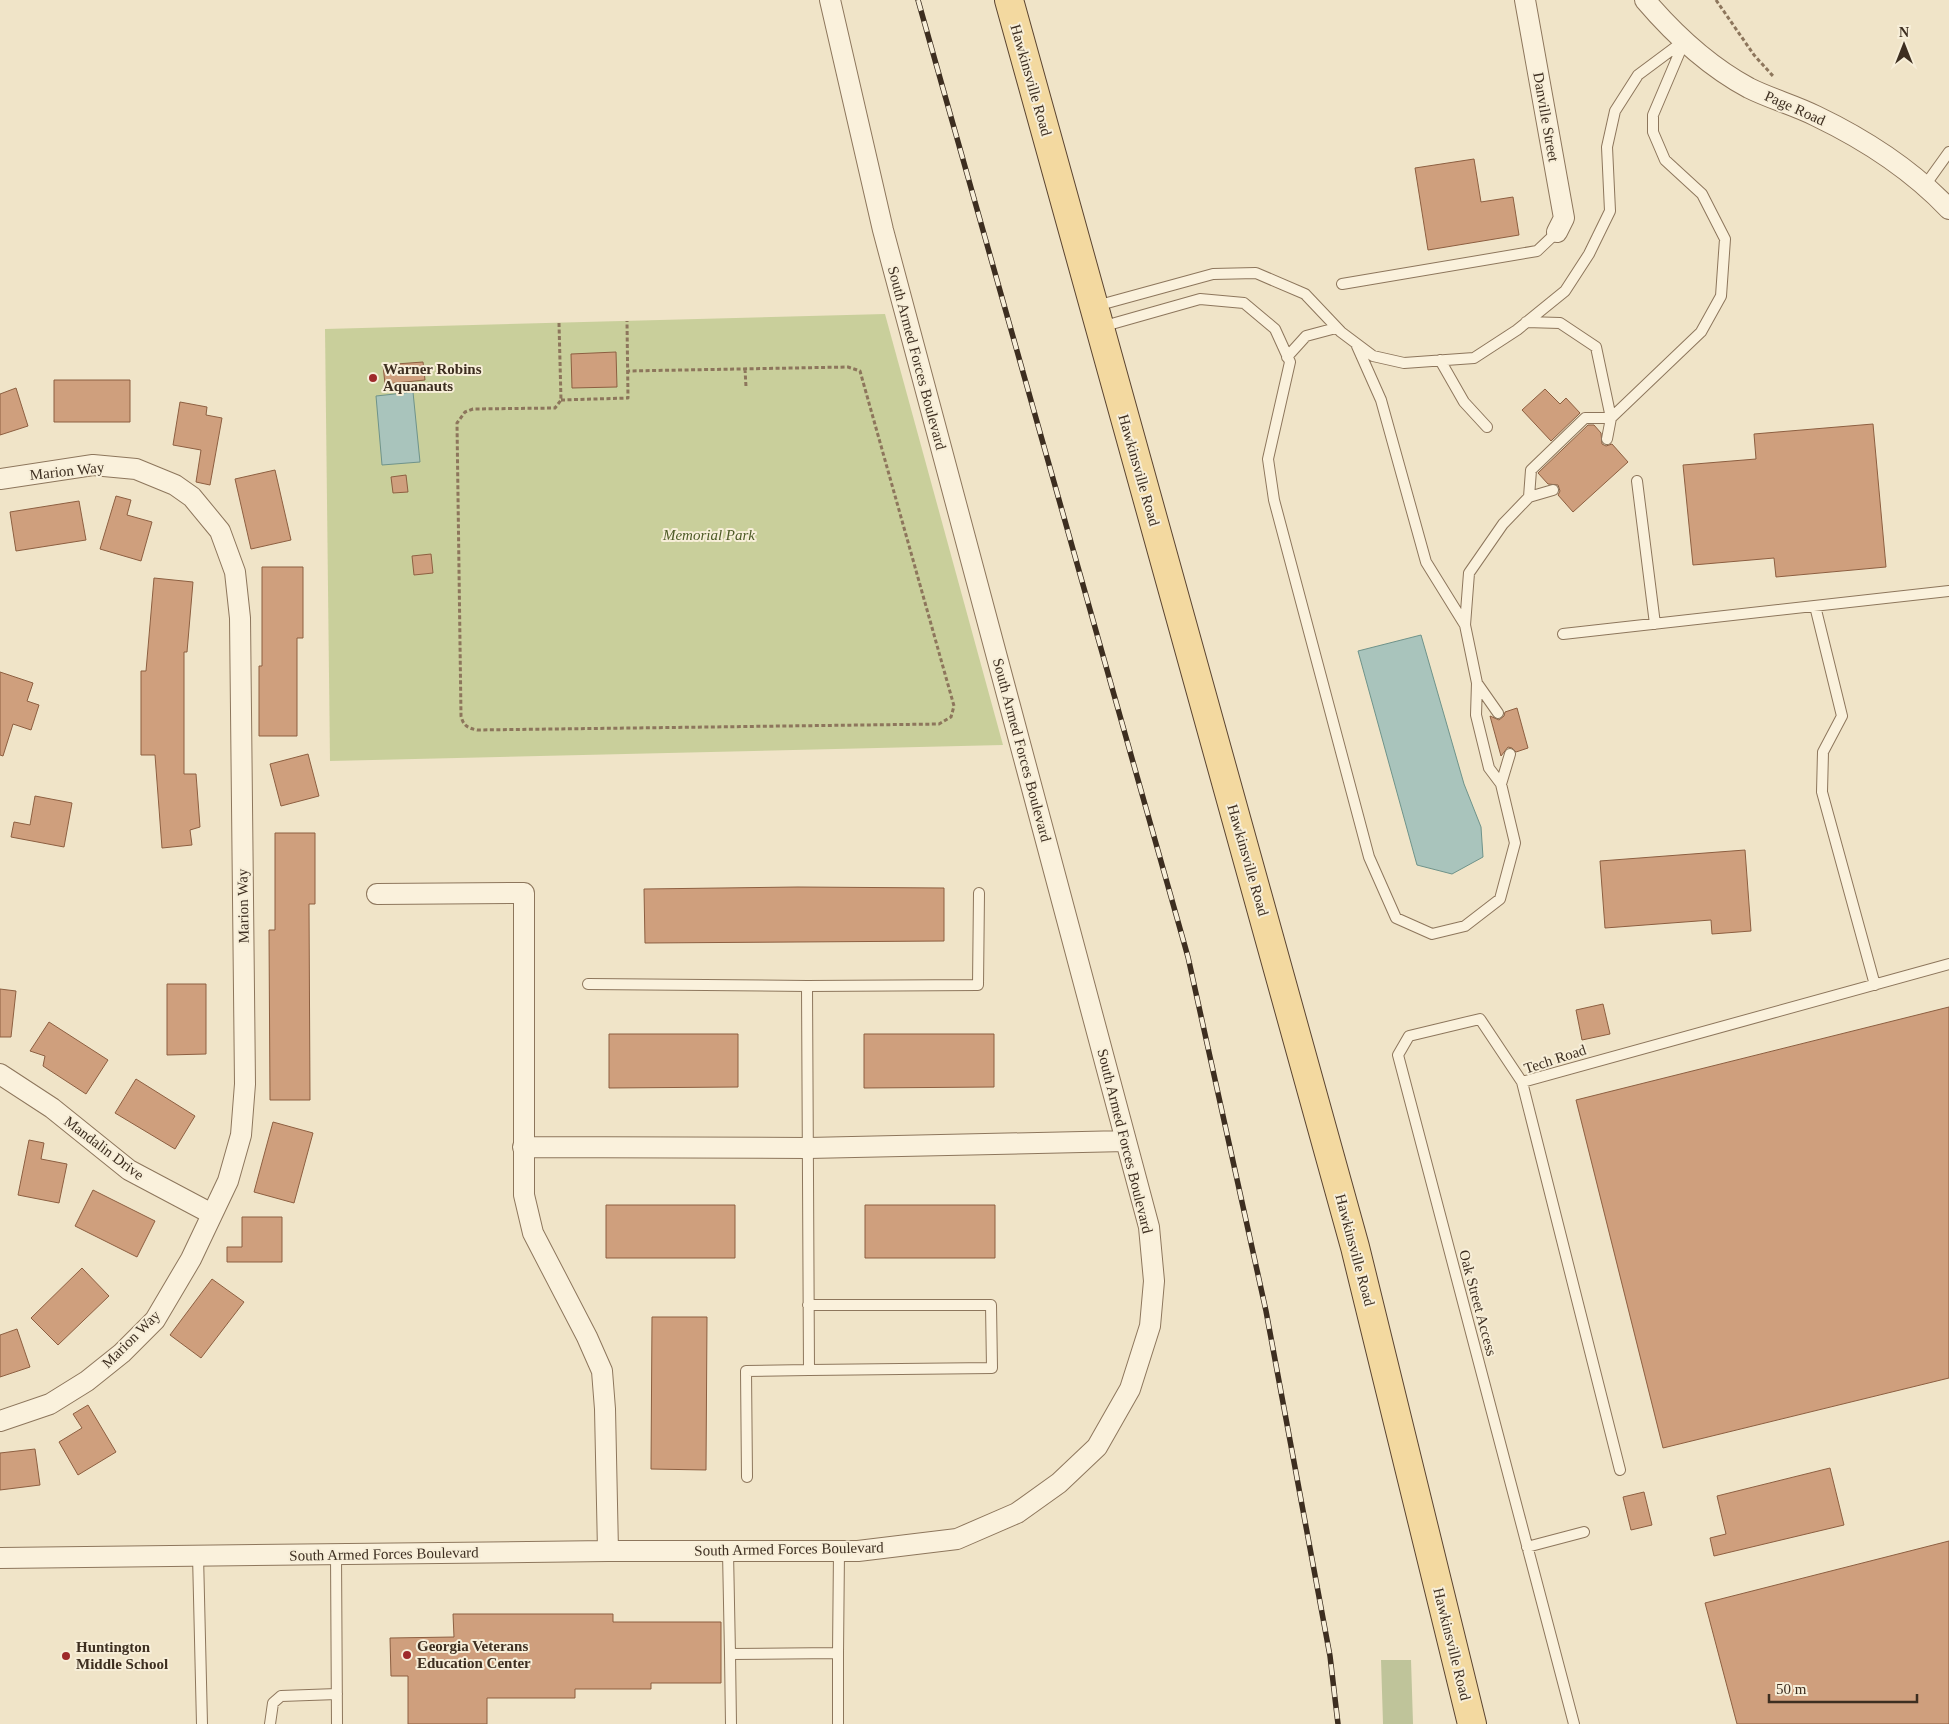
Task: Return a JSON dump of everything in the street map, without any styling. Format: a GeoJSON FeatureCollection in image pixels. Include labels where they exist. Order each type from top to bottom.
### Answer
{"type":"FeatureCollection","features":[{"type":"Feature","properties":{"kind":"main road","name":"Hawkinsville Road"},"geometry":{"type":"LineString","coordinates":[[1009,0],[1356,1247],[1472,1724]]}},
{"type":"Feature","properties":{"kind":"street","name":"South Armed Forces Boulevard"},"geometry":{"type":"LineString","coordinates":[[0,1558],[608,1551],[858,1551],[957,1539],[1017,1512],[1059,1483],[1097,1447],[1130,1389],[1151,1317],[1154,1281],[1149,1227],[882,230],[830,0]]}},
{"type":"Feature","properties":{"kind":"street","name":"Danville Street"},"geometry":{"type":"LineString","coordinates":[[1525,0],[1564,218],[1557,232]]}},
{"type":"Feature","properties":{"kind":"street","name":"Page Road"},"geometry":{"type":"LineString","coordinates":[[1645,0],[1704,57],[1750,88],[1817,116],[1882,152],[1926,184],[1949,210]]}},
{"type":"Feature","properties":{"kind":"street","name":"Marion Way"},"geometry":{"type":"LineString","coordinates":[[0,479],[93,465],[136,469],[156,475],[192,497],[207,512],[220,530],[236,572],[240,610],[245,1084],[241,1135],[236,1159],[181,1279],[155,1320],[122,1353],[69,1393],[29,1412],[0,1421]]}},
{"type":"Feature","properties":{"kind":"street"},"geometry":{"type":"LineString","coordinates":[[377,894],[524,893],[524,1195],[533,1232],[602,1370],[605,1409],[608,1551]]}},
{"type":"Feature","properties":{"kind":"street","name":"Mandalin Drive"},"geometry":{"type":"LineString","coordinates":[[0,1074],[52,1108],[129,1170],[212,1214]]}},
{"type":"Feature","properties":{"kind":"street"},"geometry":{"type":"LineString","coordinates":[[523,1147],[808,1148],[1126,1141]]}},
{"type":"Feature","properties":{"kind":"lane"},"geometry":{"type":"LineString","coordinates":[[1097,317],[1213,274],[1256,273],[1305,294],[1336,328],[1373,356],[1404,363],[1474,358],[1526,322],[1565,291],[1589,254],[1610,211],[1607,147],[1615,112],[1638,75],[1685,40]]}},
{"type":"Feature","properties":{"kind":"lane"},"geometry":{"type":"LineString","coordinates":[[1529,497],[1531,470],[1585,418],[1611,418],[1701,332],[1721,296],[1725,239],[1702,194],[1665,160],[1653,132],[1653,115],[1685,40]]}},
{"type":"Feature","properties":{"kind":"lane"},"geometry":{"type":"LineString","coordinates":[[1926,184],[1949,152]]}},
{"type":"Feature","properties":{"kind":"lane"},"geometry":{"type":"LineString","coordinates":[[1342,284],[1537,250],[1557,232]]}},
{"type":"Feature","properties":{"kind":"lane"},"geometry":{"type":"LineString","coordinates":[[1097,317],[1200,299],[1244,303],[1275,329],[1290,362],[1268,459],[1274,500],[1369,857],[1396,918],[1432,934],[1465,926],[1500,899],[1515,843],[1501,784],[1489,768],[1476,715],[1477,683],[1464,625],[1469,573],[1503,524],[1529,497],[1553,490]]}},
{"type":"Feature","properties":{"kind":"lane"},"geometry":{"type":"LineString","coordinates":[[1526,322],[1560,323],[1596,347],[1611,418],[1607,439]]}},
{"type":"Feature","properties":{"kind":"lane"},"geometry":{"type":"LineString","coordinates":[[1287,357],[1306,336],[1336,328]]}},
{"type":"Feature","properties":{"kind":"lane"},"geometry":{"type":"LineString","coordinates":[[1356,344],[1381,400],[1426,562],[1464,625]]}},
{"type":"Feature","properties":{"kind":"lane"},"geometry":{"type":"LineString","coordinates":[[1440,360],[1464,402],[1487,427]]}},
{"type":"Feature","properties":{"kind":"lane"},"geometry":{"type":"LineString","coordinates":[[1637,481],[1655,624]]}},
{"type":"Feature","properties":{"kind":"lane"},"geometry":{"type":"LineString","coordinates":[[1563,634],[1949,591]]}},
{"type":"Feature","properties":{"kind":"lane"},"geometry":{"type":"LineString","coordinates":[[1814,606],[1842,716],[1823,752],[1822,792],[1875,985]]}},
{"type":"Feature","properties":{"kind":"lane"},"geometry":{"type":"LineString","coordinates":[[1477,683],[1498,713]]}},
{"type":"Feature","properties":{"kind":"lane"},"geometry":{"type":"LineString","coordinates":[[1501,784],[1510,754]]}},
{"type":"Feature","properties":{"kind":"lane"},"geometry":{"type":"LineString","coordinates":[[588,984],[978,985],[979,893]]}},
{"type":"Feature","properties":{"kind":"lane","name":"Tech Road"},"geometry":{"type":"LineString","coordinates":[[1620,1470],[1522,1082],[1949,964]]}},
{"type":"Feature","properties":{"kind":"lane"},"geometry":{"type":"LineString","coordinates":[[808,986],[809,1370]]}},
{"type":"Feature","properties":{"kind":"lane","name":"Oak Street Access"},"geometry":{"type":"LineString","coordinates":[[1522,1082],[1480,1019],[1409,1036],[1398,1055],[1574,1724]]}},
{"type":"Feature","properties":{"kind":"lane"},"geometry":{"type":"LineString","coordinates":[[747,1477],[746,1370],[992,1368],[990,1305],[808,1305]]}},
{"type":"Feature","properties":{"kind":"lane"},"geometry":{"type":"LineString","coordinates":[[1527,1547],[1584,1532]]}},
{"type":"Feature","properties":{"kind":"lane"},"geometry":{"type":"LineString","coordinates":[[838,1724],[839,1551]]}},
{"type":"Feature","properties":{"kind":"lane"},"geometry":{"type":"LineString","coordinates":[[728,1552],[731,1724]]}},
{"type":"Feature","properties":{"kind":"lane"},"geometry":{"type":"LineString","coordinates":[[336,1554],[337,1724]]}},
{"type":"Feature","properties":{"kind":"lane"},"geometry":{"type":"LineString","coordinates":[[198,1555],[202,1724]]}},
{"type":"Feature","properties":{"kind":"lane"},"geometry":{"type":"LineString","coordinates":[[730,1654],[838,1653]]}},
{"type":"Feature","properties":{"kind":"lane"},"geometry":{"type":"LineString","coordinates":[[270,1724],[273,1703],[281,1696],[337,1694]]}},
{"type":"Feature","properties":{"kind":"path"},"geometry":{"type":"LineString","coordinates":[[1716,0],[1754,55],[1778,82]]}},
{"type":"Feature","properties":{"kind":"path"},"geometry":{"type":"LineString","coordinates":[[561,400],[628,398],[627,321]]}},
{"type":"Feature","properties":{"kind":"path"},"geometry":{"type":"LineString","coordinates":[[559,323],[561,400],[555,408],[473,410],[465,412],[457,423],[461,716],[463,723],[469,728],[477,730],[526,730],[939,724],[946,722],[952,717],[954,706],[860,371],[848,367],[628,371]]}},
{"type":"Feature","properties":{"kind":"path"},"geometry":{"type":"LineString","coordinates":[[745,369],[746,387]]}},
{"type":"Feature","properties":{"kind":"green space","name":"Memorial Park"},"geometry":{"type":"Polygon","coordinates":[[[885,314],[1003,745],[330,761],[325,329],[885,314]]]}},
{"type":"Feature","properties":{"kind":"green space"},"geometry":{"type":"Polygon","coordinates":[[[1381,1660],[1411,1660],[1413,1724],[1383,1724],[1381,1660]]]}},
{"type":"Feature","properties":{"kind":"water"},"geometry":{"type":"Polygon","coordinates":[[[413,392],[420,462],[382,465],[376,396],[413,392]]]}},
{"type":"Feature","properties":{"kind":"water"},"geometry":{"type":"Polygon","coordinates":[[[1421,635],[1464,784],[1481,827],[1483,857],[1452,874],[1417,865],[1358,651],[1421,635]]]}},
{"type":"Feature","properties":{"kind":"building"},"geometry":{"type":"Polygon","coordinates":[[[1474,159],[1481,202],[1513,197],[1519,235],[1428,250],[1415,168],[1474,159]]]}},
{"type":"Feature","properties":{"kind":"building"},"geometry":{"type":"Polygon","coordinates":[[[616,352],[617,387],[572,388],[571,354],[616,352]]]}},
{"type":"Feature","properties":{"kind":"building"},"geometry":{"type":"Polygon","coordinates":[[[423,362],[425,380],[385,384],[383,365],[423,362]]]}},
{"type":"Feature","properties":{"kind":"building"},"geometry":{"type":"Polygon","coordinates":[[[54,380],[130,380],[130,422],[54,422],[54,380]]]}},
{"type":"Feature","properties":{"kind":"building"},"geometry":{"type":"Polygon","coordinates":[[[16,388],[28,426],[0,435],[0,394],[16,388]]]}},
{"type":"Feature","properties":{"kind":"building"},"geometry":{"type":"Polygon","coordinates":[[[1545,389],[1560,404],[1566,398],[1580,413],[1551,441],[1522,410],[1545,389]]]}},
{"type":"Feature","properties":{"kind":"building"},"geometry":{"type":"Polygon","coordinates":[[[180,402],[207,407],[206,415],[222,418],[210,485],[196,482],[201,450],[173,445],[180,402]]]}},
{"type":"Feature","properties":{"kind":"building"},"geometry":{"type":"Polygon","coordinates":[[[1873,424],[1886,567],[1776,577],[1774,558],[1693,565],[1683,465],[1756,459],[1754,434],[1873,424]]]}},
{"type":"Feature","properties":{"kind":"building"},"geometry":{"type":"Polygon","coordinates":[[[1588,425],[1594,425],[1601,433],[1602,444],[1606,446],[1612,444],[1628,462],[1573,512],[1558,495],[1560,491],[1558,485],[1548,484],[1538,473],[1588,425]]]}},
{"type":"Feature","properties":{"kind":"building"},"geometry":{"type":"Polygon","coordinates":[[[275,470],[291,540],[251,549],[235,479],[275,470]]]}},
{"type":"Feature","properties":{"kind":"building"},"geometry":{"type":"Polygon","coordinates":[[[406,475],[408,492],[393,493],[391,477],[406,475]]]}},
{"type":"Feature","properties":{"kind":"building"},"geometry":{"type":"Polygon","coordinates":[[[116,496],[131,500],[127,515],[152,522],[141,561],[100,549],[116,496]]]}},
{"type":"Feature","properties":{"kind":"building"},"geometry":{"type":"Polygon","coordinates":[[[79,501],[86,540],[16,551],[10,512],[79,501]]]}},
{"type":"Feature","properties":{"kind":"building"},"geometry":{"type":"Polygon","coordinates":[[[431,554],[433,573],[414,575],[412,556],[431,554]]]}},
{"type":"Feature","properties":{"kind":"building"},"geometry":{"type":"Polygon","coordinates":[[[262,567],[303,567],[303,638],[297,638],[297,736],[259,736],[259,666],[262,666],[262,567]]]}},
{"type":"Feature","properties":{"kind":"building"},"geometry":{"type":"Polygon","coordinates":[[[154,578],[193,582],[187,652],[184,652],[184,774],[196,774],[200,827],[190,830],[192,845],[162,848],[155,755],[141,755],[141,671],[146,671],[154,578]]]}},
{"type":"Feature","properties":{"kind":"building"},"geometry":{"type":"Polygon","coordinates":[[[0,672],[33,683],[27,701],[39,705],[31,730],[13,724],[3,756],[0,755],[0,672]]]}},
{"type":"Feature","properties":{"kind":"building"},"geometry":{"type":"Polygon","coordinates":[[[1517,708],[1528,748],[1516,752],[1508,747],[1501,756],[1490,716],[1499,720],[1504,716],[1505,712],[1517,708]]]}},
{"type":"Feature","properties":{"kind":"building"},"geometry":{"type":"Polygon","coordinates":[[[308,754],[319,796],[281,806],[270,764],[308,754]]]}},
{"type":"Feature","properties":{"kind":"building"},"geometry":{"type":"Polygon","coordinates":[[[35,796],[72,803],[64,847],[11,837],[14,822],[30,825],[35,796]]]}},
{"type":"Feature","properties":{"kind":"building"},"geometry":{"type":"Polygon","coordinates":[[[275,833],[315,833],[315,904],[309,904],[310,1100],[270,1100],[269,930],[275,930],[275,833]]]}},
{"type":"Feature","properties":{"kind":"building"},"geometry":{"type":"Polygon","coordinates":[[[1745,850],[1751,931],[1712,934],[1711,920],[1605,928],[1600,861],[1745,850]]]}},
{"type":"Feature","properties":{"kind":"building"},"geometry":{"type":"Polygon","coordinates":[[[944,888],[944,941],[645,943],[644,889],[944,888]]]}},
{"type":"Feature","properties":{"kind":"building"},"geometry":{"type":"Polygon","coordinates":[[[167,984],[206,984],[206,1054],[167,1055],[167,984]]]}},
{"type":"Feature","properties":{"kind":"building"},"geometry":{"type":"Polygon","coordinates":[[[0,989],[16,991],[11,1037],[0,1037],[0,989]]]}},
{"type":"Feature","properties":{"kind":"building"},"geometry":{"type":"Polygon","coordinates":[[[1603,1004],[1610,1034],[1582,1040],[1576,1010],[1603,1004]]]}},
{"type":"Feature","properties":{"kind":"building"},"geometry":{"type":"Polygon","coordinates":[[[1949,1007],[1949,1378],[1663,1448],[1576,1100],[1949,1007]]]}},
{"type":"Feature","properties":{"kind":"building"},"geometry":{"type":"Polygon","coordinates":[[[49,1022],[108,1060],[86,1094],[43,1066],[45,1056],[30,1051],[49,1022]]]}},
{"type":"Feature","properties":{"kind":"building"},"geometry":{"type":"Polygon","coordinates":[[[609,1034],[738,1034],[738,1087],[609,1088],[609,1034]]]}},
{"type":"Feature","properties":{"kind":"building"},"geometry":{"type":"Polygon","coordinates":[[[864,1034],[994,1034],[994,1087],[864,1088],[864,1034]]]}},
{"type":"Feature","properties":{"kind":"building"},"geometry":{"type":"Polygon","coordinates":[[[136,1079],[195,1116],[175,1149],[115,1113],[136,1079]]]}},
{"type":"Feature","properties":{"kind":"building"},"geometry":{"type":"Polygon","coordinates":[[[273,1122],[313,1133],[294,1203],[254,1192],[273,1122]]]}},
{"type":"Feature","properties":{"kind":"building"},"geometry":{"type":"Polygon","coordinates":[[[29,1140],[44,1143],[41,1159],[67,1164],[59,1203],[18,1195],[29,1140]]]}},
{"type":"Feature","properties":{"kind":"building"},"geometry":{"type":"Polygon","coordinates":[[[93,1190],[155,1221],[137,1257],[75,1226],[93,1190]]]}},
{"type":"Feature","properties":{"kind":"building"},"geometry":{"type":"Polygon","coordinates":[[[606,1205],[735,1205],[735,1258],[606,1258],[606,1205]]]}},
{"type":"Feature","properties":{"kind":"building"},"geometry":{"type":"Polygon","coordinates":[[[865,1205],[995,1205],[995,1258],[865,1258],[865,1205]]]}},
{"type":"Feature","properties":{"kind":"building"},"geometry":{"type":"Polygon","coordinates":[[[242,1217],[282,1217],[282,1262],[227,1262],[227,1247],[242,1247],[242,1217]]]}},
{"type":"Feature","properties":{"kind":"building"},"geometry":{"type":"Polygon","coordinates":[[[82,1268],[109,1296],[58,1345],[31,1318],[82,1268]]]}},
{"type":"Feature","properties":{"kind":"building"},"geometry":{"type":"Polygon","coordinates":[[[212,1279],[244,1302],[201,1358],[170,1335],[212,1279]]]}},
{"type":"Feature","properties":{"kind":"building"},"geometry":{"type":"Polygon","coordinates":[[[652,1317],[707,1317],[706,1470],[651,1469],[652,1317]]]}},
{"type":"Feature","properties":{"kind":"building"},"geometry":{"type":"Polygon","coordinates":[[[17,1329],[30,1367],[0,1377],[0,1335],[17,1329]]]}},
{"type":"Feature","properties":{"kind":"building"},"geometry":{"type":"Polygon","coordinates":[[[88,1405],[116,1452],[78,1475],[59,1442],[82,1428],[73,1414],[88,1405]]]}},
{"type":"Feature","properties":{"kind":"building"},"geometry":{"type":"Polygon","coordinates":[[[35,1449],[40,1485],[0,1490],[0,1453],[35,1449]]]}},
{"type":"Feature","properties":{"kind":"building"},"geometry":{"type":"Polygon","coordinates":[[[1830,1468],[1844,1525],[1714,1556],[1710,1538],[1726,1534],[1717,1496],[1830,1468]]]}},
{"type":"Feature","properties":{"kind":"building"},"geometry":{"type":"Polygon","coordinates":[[[1644,1492],[1652,1525],[1631,1530],[1623,1497],[1644,1492]]]}},
{"type":"Feature","properties":{"kind":"building"},"geometry":{"type":"Polygon","coordinates":[[[1949,1541],[1949,1724],[1737,1724],[1705,1603],[1949,1541]]]}},
{"type":"Feature","properties":{"kind":"building"},"geometry":{"type":"Polygon","coordinates":[[[453,1614],[613,1614],[613,1622],[721,1622],[721,1683],[651,1683],[651,1689],[575,1689],[575,1698],[487,1698],[487,1724],[408,1724],[408,1676],[391,1676],[390,1638],[454,1637],[453,1614]]]}},
{"type":"Feature","properties":{"kind":"railway"},"geometry":{"type":"LineString","coordinates":[[918,0],[1188,957],[1266,1311],[1330,1656],[1338,1724]]}},
{"type":"Feature","properties":{"kind":"place","name":"Warner Robins Aquanauts"},"geometry":{"type":"Point","coordinates":[373,378]}},
{"type":"Feature","properties":{"kind":"place","name":"Georgia Veterans Education Center"},"geometry":{"type":"Point","coordinates":[407,1655]}},
{"type":"Feature","properties":{"kind":"place","name":"Huntington Middle School"},"geometry":{"type":"Point","coordinates":[66,1656]}}]}
